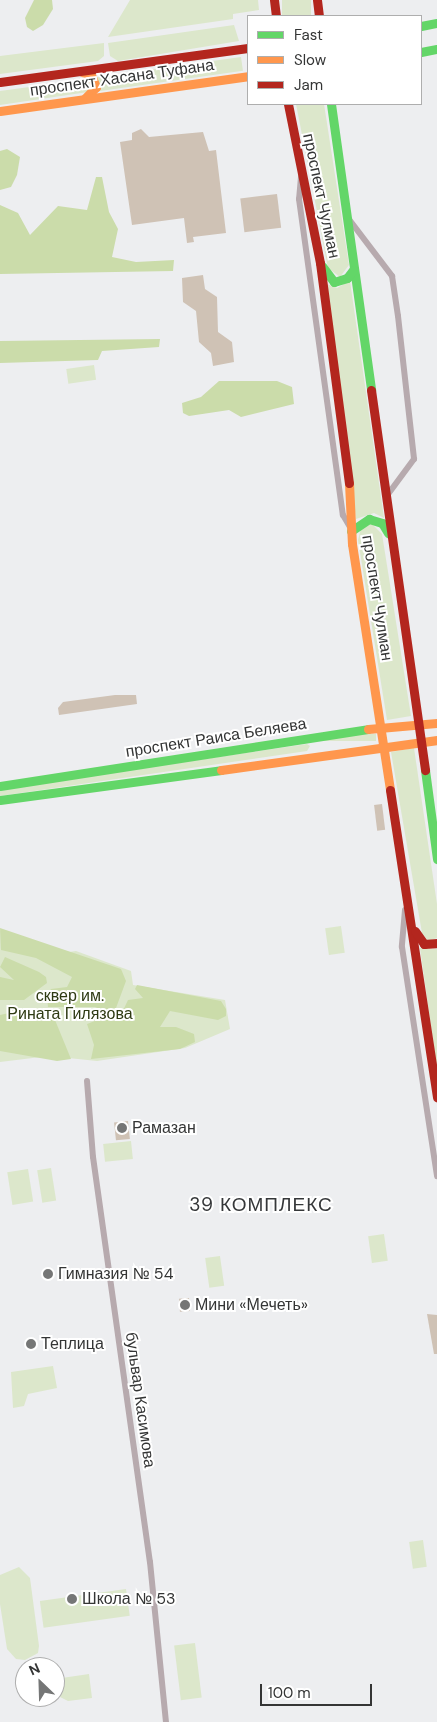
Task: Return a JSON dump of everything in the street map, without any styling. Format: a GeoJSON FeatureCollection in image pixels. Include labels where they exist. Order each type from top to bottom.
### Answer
{"type":"FeatureCollection","features":[{"type":"Feature","properties":{"kind":"main road"},"geometry":{"type":"LineString","coordinates":[[274,0],[276,15]]}},
{"type":"Feature","properties":{"kind":"main road"},"geometry":{"type":"LineString","coordinates":[[317,0],[319,15]]}},
{"type":"Feature","properties":{"kind":"main road"},"geometry":{"type":"LineString","coordinates":[[422,26],[437,23]]}},
{"type":"Feature","properties":{"kind":"main road","name":"проспект Хасана Туфана"},"geometry":{"type":"LineString","coordinates":[[0,82],[247,48]]}},
{"type":"Feature","properties":{"kind":"main road"},"geometry":{"type":"LineString","coordinates":[[422,52],[437,49]]}},
{"type":"Feature","properties":{"kind":"main road"},"geometry":{"type":"LineString","coordinates":[[78,100],[92,95],[96,87],[91,75],[79,71]]}},
{"type":"Feature","properties":{"kind":"main road","name":"проспект Хасана Туфана"},"geometry":{"type":"LineString","coordinates":[[0,111],[247,76]]}},
{"type":"Feature","properties":{"kind":"main road","name":"проспект Чулман"},"geometry":{"type":"LineString","coordinates":[[288,105],[320,263],[348,464],[351,531],[413,927],[437,1097]]}},
{"type":"Feature","properties":{"kind":"main road","name":"проспект Чулман"},"geometry":{"type":"LineString","coordinates":[[331,105],[386,498],[389,535],[437,859]]}},
{"type":"Feature","properties":{"kind":"main road"},"geometry":{"type":"LineString","coordinates":[[320,263],[334,282],[347,278],[353,270]]}},
{"type":"Feature","properties":{"kind":"main road"},"geometry":{"type":"LineString","coordinates":[[351,531],[369,519],[382,523],[389,535]]}},
{"type":"Feature","properties":{"kind":"main road","name":"проспект Раиса Беляева"},"geometry":{"type":"LineString","coordinates":[[0,786],[382,727],[437,723]]}},
{"type":"Feature","properties":{"kind":"main road"},"geometry":{"type":"LineString","coordinates":[[306,738],[314,746],[306,758]]}},
{"type":"Feature","properties":{"kind":"main road","name":"проспект Раиса Беляева"},"geometry":{"type":"LineString","coordinates":[[0,800],[437,740]]}},
{"type":"Feature","properties":{"kind":"main road"},"geometry":{"type":"LineString","coordinates":[[413,927],[424,944],[437,943]]}},
{"type":"Feature","properties":{"kind":"street"},"geometry":{"type":"LineString","coordinates":[[301,176],[299,199],[343,515],[351,531]]}},
{"type":"Feature","properties":{"kind":"street"},"geometry":{"type":"LineString","coordinates":[[347,217],[392,276],[414,459],[386,498]]}},
{"type":"Feature","properties":{"kind":"street"},"geometry":{"type":"LineString","coordinates":[[407,891],[402,947],[437,1176]]}},
{"type":"Feature","properties":{"kind":"street","name":"бульвар Касимова"},"geometry":{"type":"LineString","coordinates":[[87,1081],[93,1157],[150,1562],[166,1722]]}},
{"type":"Feature","properties":{"kind":"green space"},"geometry":{"type":"Polygon","coordinates":[[[34,0],[52,0],[53,9],[43,25],[33,31],[27,27],[25,18],[34,0]]]}},
{"type":"Feature","properties":{"kind":"green space"},"geometry":{"type":"Polygon","coordinates":[[[130,0],[258,0],[259,10],[233,14],[233,19],[108,37],[130,0]]]}},
{"type":"Feature","properties":{"kind":"green space"},"geometry":{"type":"Polygon","coordinates":[[[282,0],[311,0],[311,15],[282,15],[282,0]]]}},
{"type":"Feature","properties":{"kind":"green space"},"geometry":{"type":"Polygon","coordinates":[[[234,25],[239,41],[118,61],[110,56],[108,43],[234,25]]]}},
{"type":"Feature","properties":{"kind":"green space"},"geometry":{"type":"Polygon","coordinates":[[[104,43],[104,56],[98,61],[0,74],[0,56],[104,43]]]}},
{"type":"Feature","properties":{"kind":"green space"},"geometry":{"type":"Polygon","coordinates":[[[241,57],[243,71],[98,91],[96,77],[241,57]]]}},
{"type":"Feature","properties":{"kind":"green space"},"geometry":{"type":"Polygon","coordinates":[[[88,79],[91,89],[88,92],[0,105],[0,91],[88,79]]]}},
{"type":"Feature","properties":{"kind":"green space"},"geometry":{"type":"Polygon","coordinates":[[[296,105],[324,105],[349,265],[340,277],[328,268],[296,105]]]}},
{"type":"Feature","properties":{"kind":"green space"},"geometry":{"type":"Polygon","coordinates":[[[7,149],[20,157],[17,175],[11,187],[0,190],[0,151],[7,149]]]}},
{"type":"Feature","properties":{"kind":"green space"},"geometry":{"type":"Polygon","coordinates":[[[96,177],[102,177],[109,212],[118,229],[112,257],[136,262],[174,260],[173,271],[0,274],[0,205],[18,213],[30,235],[58,206],[87,210],[96,177]]]}},
{"type":"Feature","properties":{"kind":"green space"},"geometry":{"type":"Polygon","coordinates":[[[350,281],[384,518],[374,513],[356,519],[327,284],[337,288],[350,281]]]}},
{"type":"Feature","properties":{"kind":"green space"},"geometry":{"type":"Polygon","coordinates":[[[160,339],[159,347],[102,351],[98,360],[0,363],[0,341],[160,339]]]}},
{"type":"Feature","properties":{"kind":"green space"},"geometry":{"type":"Polygon","coordinates":[[[94,365],[96,380],[68,384],[66,369],[94,365]]]}},
{"type":"Feature","properties":{"kind":"green space"},"geometry":{"type":"Polygon","coordinates":[[[219,381],[277,381],[292,387],[294,404],[241,417],[229,410],[189,416],[183,413],[182,403],[201,397],[219,381]]]}},
{"type":"Feature","properties":{"kind":"green space"},"geometry":{"type":"Polygon","coordinates":[[[372,524],[382,534],[411,716],[387,720],[358,540],[361,528],[372,524]]]}},
{"type":"Feature","properties":{"kind":"green space"},"geometry":{"type":"Polygon","coordinates":[[[315,734],[376,734],[376,741],[315,741],[315,734]]]}},
{"type":"Feature","properties":{"kind":"green space"},"geometry":{"type":"Polygon","coordinates":[[[307,744],[310,746],[307,751],[0,796],[0,789],[307,744]]]}},
{"type":"Feature","properties":{"kind":"green space"},"geometry":{"type":"Polygon","coordinates":[[[414,748],[437,904],[437,938],[428,941],[422,933],[391,752],[414,748]]]}},
{"type":"Feature","properties":{"kind":"green space"},"geometry":{"type":"Polygon","coordinates":[[[341,926],[345,953],[329,955],[325,928],[341,926]]]}},
{"type":"Feature","properties":{"kind":"green space"},"geometry":{"type":"Polygon","coordinates":[[[0,928],[121,969],[126,981],[116,1008],[107,1012],[95,1007],[48,1007],[47,995],[51,989],[67,987],[72,977],[36,958],[1,950],[0,928]]]}},
{"type":"Feature","properties":{"kind":"green space","name":"сквер им. Рината Гилязова"},"geometry":{"type":"Polygon","coordinates":[[[0,930],[62,953],[76,951],[131,971],[133,985],[225,1000],[230,1029],[185,1048],[97,1061],[49,1056],[0,1062],[0,930]]]}},
{"type":"Feature","properties":{"kind":"green space"},"geometry":{"type":"Polygon","coordinates":[[[420,948],[437,949],[437,1070],[420,948]]]}},
{"type":"Feature","properties":{"kind":"green space"},"geometry":{"type":"Polygon","coordinates":[[[5,957],[39,972],[46,977],[47,983],[24,1000],[0,1000],[0,977],[14,980],[0,967],[5,957]]]}},
{"type":"Feature","properties":{"kind":"green space"},"geometry":{"type":"Polygon","coordinates":[[[137,985],[221,1001],[226,1009],[226,1016],[218,1020],[170,1011],[160,1027],[176,1027],[194,1034],[195,1042],[180,1049],[91,1059],[94,1045],[87,1024],[100,1019],[118,1021],[128,1000],[143,998],[135,989],[137,985]]]}},
{"type":"Feature","properties":{"kind":"green space"},"geometry":{"type":"Polygon","coordinates":[[[32,1008],[55,1020],[71,1059],[57,1061],[0,1051],[0,1015],[32,1008]]]}},
{"type":"Feature","properties":{"kind":"green space"},"geometry":{"type":"Polygon","coordinates":[[[131,1141],[133,1159],[105,1162],[103,1144],[131,1141]]]}},
{"type":"Feature","properties":{"kind":"green space"},"geometry":{"type":"Polygon","coordinates":[[[51,1168],[56,1201],[42,1203],[37,1170],[51,1168]]]}},
{"type":"Feature","properties":{"kind":"green space"},"geometry":{"type":"Polygon","coordinates":[[[28,1169],[33,1202],[12,1205],[7,1172],[28,1169]]]}},
{"type":"Feature","properties":{"kind":"green space"},"geometry":{"type":"Polygon","coordinates":[[[384,1234],[388,1261],[372,1263],[368,1236],[384,1234]]]}},
{"type":"Feature","properties":{"kind":"green space"},"geometry":{"type":"Polygon","coordinates":[[[220,1256],[224,1286],[209,1288],[205,1258],[220,1256]]]}},
{"type":"Feature","properties":{"kind":"green space"},"geometry":{"type":"Polygon","coordinates":[[[53,1366],[57,1388],[28,1394],[24,1406],[13,1408],[11,1372],[53,1366]]]}},
{"type":"Feature","properties":{"kind":"green space"},"geometry":{"type":"Polygon","coordinates":[[[423,1540],[427,1567],[413,1569],[409,1542],[423,1540]]]}},
{"type":"Feature","properties":{"kind":"green space"},"geometry":{"type":"Polygon","coordinates":[[[19,1567],[30,1578],[39,1646],[38,1653],[31,1657],[15,1658],[7,1649],[0,1604],[0,1575],[19,1567]]]}},
{"type":"Feature","properties":{"kind":"green space"},"geometry":{"type":"Polygon","coordinates":[[[126,1589],[130,1616],[44,1628],[40,1601],[126,1589]]]}},
{"type":"Feature","properties":{"kind":"green space"},"geometry":{"type":"Polygon","coordinates":[[[195,1643],[202,1698],[181,1700],[174,1646],[195,1643]]]}},
{"type":"Feature","properties":{"kind":"green space"},"geometry":{"type":"Polygon","coordinates":[[[89,1674],[92,1698],[68,1701],[65,1700],[65,1678],[89,1674]]]}},
{"type":"Feature","properties":{"kind":"building"},"geometry":{"type":"Polygon","coordinates":[[[141,129],[149,137],[203,132],[209,151],[216,150],[226,233],[193,237],[194,242],[187,243],[184,218],[132,225],[120,142],[132,140],[132,133],[141,129]]]}},
{"type":"Feature","properties":{"kind":"building"},"geometry":{"type":"Polygon","coordinates":[[[277,194],[281,228],[244,232],[240,199],[277,194]]]}},
{"type":"Feature","properties":{"kind":"building"},"geometry":{"type":"Polygon","coordinates":[[[203,275],[205,289],[217,297],[218,332],[232,342],[234,362],[213,366],[211,353],[199,342],[196,311],[183,302],[182,278],[203,275]]]}},
{"type":"Feature","properties":{"kind":"building"},"geometry":{"type":"Polygon","coordinates":[[[115,695],[136,695],[137,704],[59,715],[58,708],[63,702],[115,695]]]}},
{"type":"Feature","properties":{"kind":"building"},"geometry":{"type":"Polygon","coordinates":[[[382,804],[385,830],[377,831],[374,805],[382,804]]]}},
{"type":"Feature","properties":{"kind":"building","name":"Рамазан"},"geometry":{"type":"Polygon","coordinates":[[[128,1121],[130,1139],[116,1140],[114,1122],[128,1121]]]}},
{"type":"Feature","properties":{"kind":"building","name":"Мини «Мечеть»"},"geometry":{"type":"Polygon","coordinates":[[[189,1298],[190,1311],[180,1312],[179,1299],[189,1298]]]}},
{"type":"Feature","properties":{"kind":"building"},"geometry":{"type":"Polygon","coordinates":[[[427,1314],[437,1315],[437,1354],[434,1354],[427,1314]]]}},
{"type":"Feature","properties":{"kind":"traffic: fast"},"geometry":{"type":"LineString","coordinates":[[422,26],[437,23]]}},
{"type":"Feature","properties":{"kind":"traffic: fast"},"geometry":{"type":"LineString","coordinates":[[422,52],[437,49]]}},
{"type":"Feature","properties":{"kind":"traffic: fast"},"geometry":{"type":"LineString","coordinates":[[331,105],[371,390]]}},
{"type":"Feature","properties":{"kind":"traffic: fast"},"geometry":{"type":"LineString","coordinates":[[322,266],[334,282],[347,278],[353,270]]}},
{"type":"Feature","properties":{"kind":"traffic: fast"},"geometry":{"type":"LineString","coordinates":[[351,531],[369,519],[382,523],[388,533]]}},
{"type":"Feature","properties":{"kind":"traffic: fast"},"geometry":{"type":"LineString","coordinates":[[0,786],[368,729]]}},
{"type":"Feature","properties":{"kind":"traffic: fast"},"geometry":{"type":"LineString","coordinates":[[0,800],[221,770]]}},
{"type":"Feature","properties":{"kind":"traffic: fast"},"geometry":{"type":"LineString","coordinates":[[425,770],[437,859]]}},
{"type":"Feature","properties":{"kind":"traffic: slow"},"geometry":{"type":"LineString","coordinates":[[82,72],[91,75],[96,87],[85,98]]}},
{"type":"Feature","properties":{"kind":"traffic: slow"},"geometry":{"type":"LineString","coordinates":[[0,111],[247,76]]}},
{"type":"Feature","properties":{"kind":"traffic: slow"},"geometry":{"type":"LineString","coordinates":[[349,483],[352,544],[390,790]]}},
{"type":"Feature","properties":{"kind":"traffic: slow"},"geometry":{"type":"LineString","coordinates":[[368,729],[437,723]]}},
{"type":"Feature","properties":{"kind":"traffic: slow"},"geometry":{"type":"LineString","coordinates":[[221,770],[437,740]]}},
{"type":"Feature","properties":{"kind":"traffic: jam"},"geometry":{"type":"LineString","coordinates":[[274,0],[276,15]]}},
{"type":"Feature","properties":{"kind":"traffic: jam"},"geometry":{"type":"LineString","coordinates":[[317,0],[319,15]]}},
{"type":"Feature","properties":{"kind":"traffic: jam"},"geometry":{"type":"LineString","coordinates":[[0,82],[247,48]]}},
{"type":"Feature","properties":{"kind":"traffic: jam"},"geometry":{"type":"LineString","coordinates":[[288,105],[320,263],[349,483]]}},
{"type":"Feature","properties":{"kind":"traffic: jam"},"geometry":{"type":"LineString","coordinates":[[371,390],[425,770]]}},
{"type":"Feature","properties":{"kind":"traffic: jam"},"geometry":{"type":"LineString","coordinates":[[390,790],[437,1097]]}},
{"type":"Feature","properties":{"kind":"traffic: jam"},"geometry":{"type":"LineString","coordinates":[[415,931],[424,944],[437,943]]}},
{"type":"Feature","properties":{"kind":"place","name":"Рамазан"},"geometry":{"type":"Point","coordinates":[122,1128]}},
{"type":"Feature","properties":{"kind":"place","name":"Гимназия № 54"},"geometry":{"type":"Point","coordinates":[48,1274]}},
{"type":"Feature","properties":{"kind":"place","name":"Мини «Мечеть»"},"geometry":{"type":"Point","coordinates":[185,1305]}},
{"type":"Feature","properties":{"kind":"place","name":"Теплица"},"geometry":{"type":"Point","coordinates":[31,1344]}},
{"type":"Feature","properties":{"kind":"place","name":"Школа № 53"},"geometry":{"type":"Point","coordinates":[72,1599]}},
{"type":"Feature","properties":{"kind":"district","name":"39 КОМПЛЕКС"},"geometry":{"type":"Point","coordinates":[261,1205]}}]}
